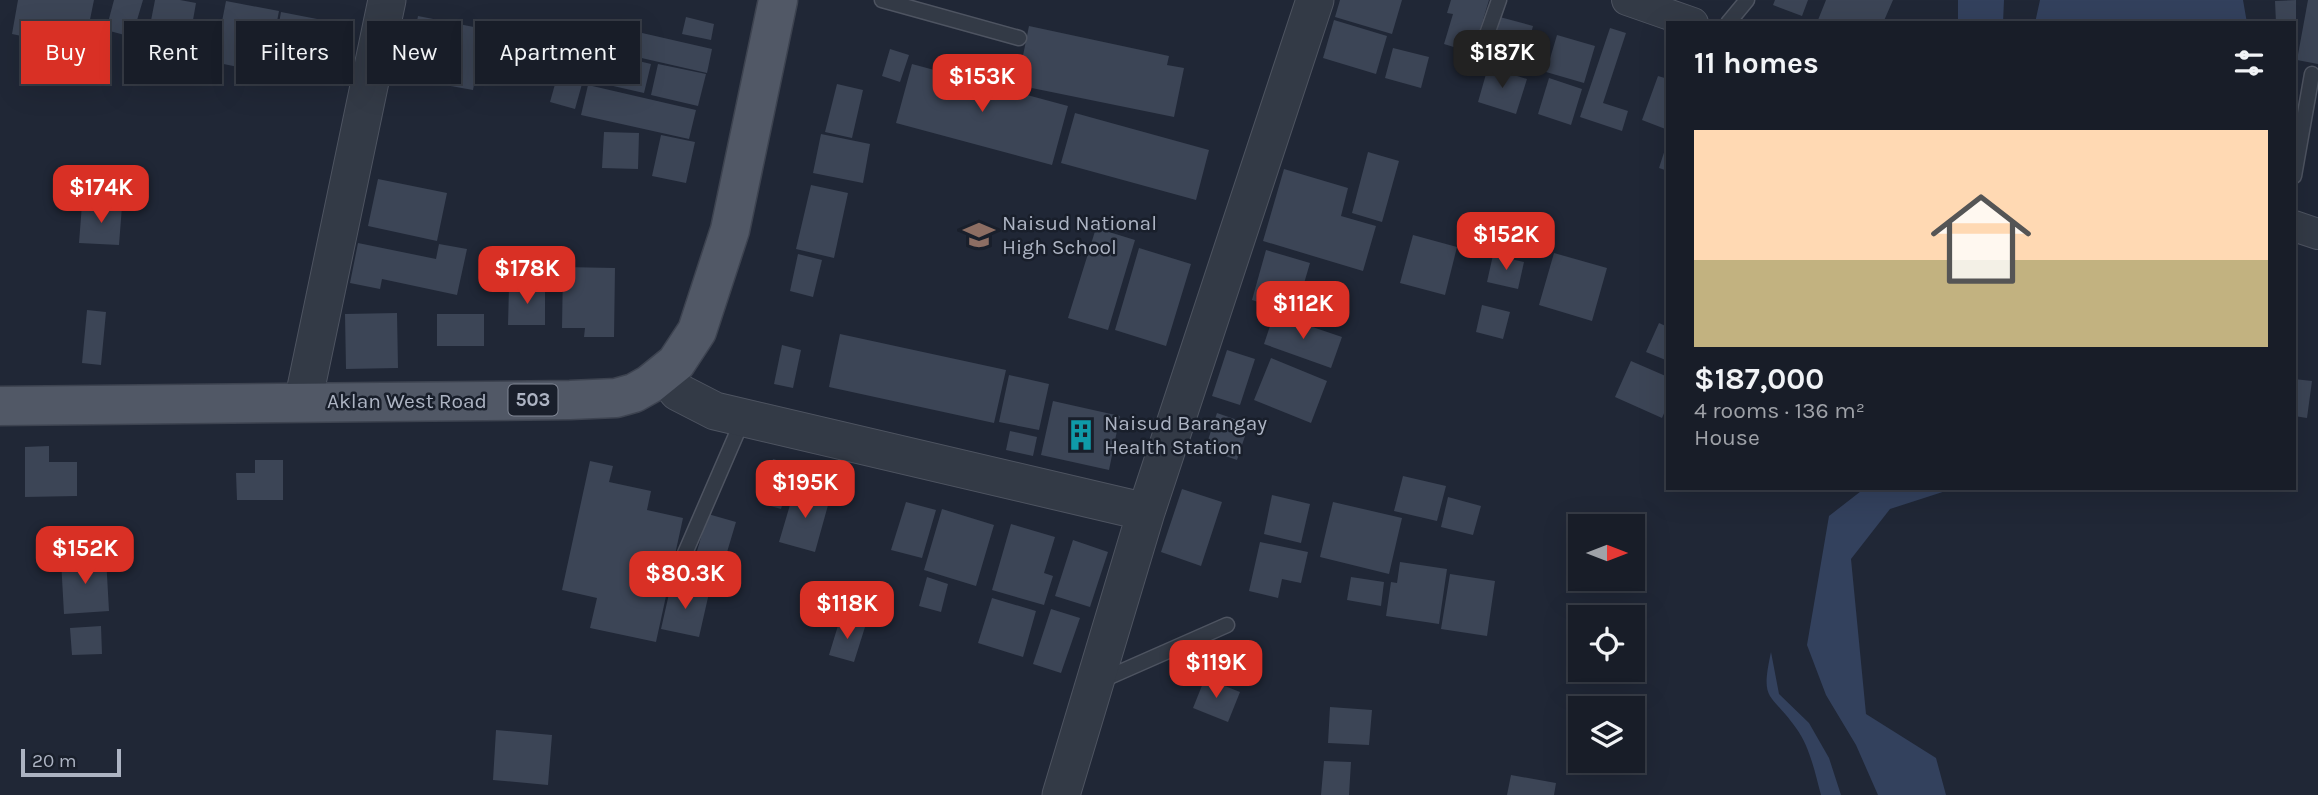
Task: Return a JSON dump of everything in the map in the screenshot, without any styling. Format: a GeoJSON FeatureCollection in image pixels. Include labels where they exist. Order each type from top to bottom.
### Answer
{"type":"FeatureCollection","features":[{"type":"Feature","properties":{"kind":"main road","name":"Aklan West Road"},"geometry":{"type":"LineString","coordinates":[[0,406],[570,400],[616,398],[634,393],[676,363],[697,331],[730,230],[778,0]]}},
{"type":"Feature","properties":{"kind":"street"},"geometry":{"type":"LineString","coordinates":[[303,402],[387,0]]}},
{"type":"Feature","properties":{"kind":"street"},"geometry":{"type":"LineString","coordinates":[[1061,795],[1146,512],[1315,0]]}},
{"type":"Feature","properties":{"kind":"street"},"geometry":{"type":"LineString","coordinates":[[1628,0],[1687,21]]}},
{"type":"Feature","properties":{"kind":"street"},"geometry":{"type":"LineString","coordinates":[[2296,227],[2318,234]]}},
{"type":"Feature","properties":{"kind":"street"},"geometry":{"type":"LineString","coordinates":[[663,373],[678,392],[715,411],[1146,512]]}},
{"type":"Feature","properties":{"kind":"lane"},"geometry":{"type":"LineString","coordinates":[[882,0],[1019,38]]}},
{"type":"Feature","properties":{"kind":"lane"},"geometry":{"type":"LineString","coordinates":[[1480,54],[1499,0]]}},
{"type":"Feature","properties":{"kind":"lane"},"geometry":{"type":"LineString","coordinates":[[1730,21],[1747,0]]}},
{"type":"Feature","properties":{"kind":"lane"},"geometry":{"type":"LineString","coordinates":[[2296,165],[2312,74]]}},
{"type":"Feature","properties":{"kind":"lane"},"geometry":{"type":"LineString","coordinates":[[673,581],[744,418]]}},
{"type":"Feature","properties":{"kind":"lane"},"geometry":{"type":"LineString","coordinates":[[1095,683],[1227,625]]}},
{"type":"Feature","properties":{"kind":"water"},"geometry":{"type":"Polygon","coordinates":[[[1958,0],[2004,0],[2003,21],[1958,21],[1958,0]]]}},
{"type":"Feature","properties":{"kind":"water"},"geometry":{"type":"Polygon","coordinates":[[[2040,0],[2243,0],[2247,21],[2035,21],[2040,0]]]}},
{"type":"Feature","properties":{"kind":"water"},"geometry":{"type":"Polygon","coordinates":[[[1862,490],[1949,490],[1890,509],[1851,559],[1866,714],[1936,758],[1946,795],[1878,795],[1856,745],[1826,695],[1807,645],[1829,516],[1862,490]]]}},
{"type":"Feature","properties":{"kind":"water"},"geometry":{"type":"Polygon","coordinates":[[[1771,652],[1779,694],[1809,723],[1829,758],[1841,795],[1821,795],[1805,743],[1767,689],[1771,652]]]}},
{"type":"Feature","properties":{"kind":"building"},"geometry":{"type":"Polygon","coordinates":[[[18,0],[94,0],[90,21],[21,21],[21,36],[12,34],[18,0]]]}},
{"type":"Feature","properties":{"kind":"building"},"geometry":{"type":"Polygon","coordinates":[[[114,0],[143,0],[137,21],[124,21],[124,35],[110,31],[108,21],[114,0]]]}},
{"type":"Feature","properties":{"kind":"building"},"geometry":{"type":"Polygon","coordinates":[[[155,0],[196,3],[193,21],[151,21],[155,0]]]}},
{"type":"Feature","properties":{"kind":"building"},"geometry":{"type":"Polygon","coordinates":[[[1340,0],[1402,0],[1392,34],[1335,17],[1340,0]]]}},
{"type":"Feature","properties":{"kind":"building"},"geometry":{"type":"Polygon","coordinates":[[[1451,0],[1489,0],[1473,53],[1444,44],[1453,14],[1447,13],[1451,0]]]}},
{"type":"Feature","properties":{"kind":"building"},"geometry":{"type":"Polygon","coordinates":[[[1775,0],[1808,0],[1802,16],[1773,5],[1775,0]]]}},
{"type":"Feature","properties":{"kind":"building"},"geometry":{"type":"Polygon","coordinates":[[[1826,0],[1893,0],[1884,21],[1818,20],[1826,0]]]}},
{"type":"Feature","properties":{"kind":"building"},"geometry":{"type":"Polygon","coordinates":[[[2296,0],[2296,21],[2276,21],[2275,1],[2296,0]]]}},
{"type":"Feature","properties":{"kind":"building"},"geometry":{"type":"Polygon","coordinates":[[[2308,0],[2318,0],[2318,64],[2297,60],[2308,0]]]}},
{"type":"Feature","properties":{"kind":"building"},"geometry":{"type":"Polygon","coordinates":[[[226,1],[279,11],[277,21],[236,21],[236,67],[222,64],[222,21],[226,1]]]}},
{"type":"Feature","properties":{"kind":"building"},"geometry":{"type":"Polygon","coordinates":[[[281,12],[328,21],[279,21],[281,12]]]}},
{"type":"Feature","properties":{"kind":"building"},"geometry":{"type":"Polygon","coordinates":[[[418,16],[443,21],[417,21],[418,16]]]}},
{"type":"Feature","properties":{"kind":"building"},"geometry":{"type":"Polygon","coordinates":[[[1496,16],[1533,26],[1522,69],[1485,59],[1496,16]]]}},
{"type":"Feature","properties":{"kind":"building"},"geometry":{"type":"Polygon","coordinates":[[[686,17],[714,24],[711,40],[682,34],[686,17]]]}},
{"type":"Feature","properties":{"kind":"building"},"geometry":{"type":"Polygon","coordinates":[[[1334,20],[1387,36],[1376,74],[1323,58],[1334,20]]]}},
{"type":"Feature","properties":{"kind":"building"},"geometry":{"type":"Polygon","coordinates":[[[461,24],[475,27],[473,90],[440,84],[461,84],[461,24]]]}},
{"type":"Feature","properties":{"kind":"building"},"geometry":{"type":"Polygon","coordinates":[[[1029,26],[1169,56],[1167,65],[1184,68],[1174,117],[1017,85],[1029,26]]]}},
{"type":"Feature","properties":{"kind":"building"},"geometry":{"type":"Polygon","coordinates":[[[1610,28],[1626,33],[1603,103],[1628,111],[1622,131],[1580,117],[1610,28]]]}},
{"type":"Feature","properties":{"kind":"building"},"geometry":{"type":"Polygon","coordinates":[[[640,33],[712,49],[707,73],[640,58],[640,33]]]}},
{"type":"Feature","properties":{"kind":"building"},"geometry":{"type":"Polygon","coordinates":[[[1557,35],[1595,46],[1584,83],[1546,72],[1557,35]]]}},
{"type":"Feature","properties":{"kind":"building"},"geometry":{"type":"Polygon","coordinates":[[[1393,48],[1429,57],[1421,88],[1385,78],[1393,48]]]}},
{"type":"Feature","properties":{"kind":"building"},"geometry":{"type":"Polygon","coordinates":[[[890,49],[909,55],[900,82],[882,76],[890,49]]]}},
{"type":"Feature","properties":{"kind":"building"},"geometry":{"type":"Polygon","coordinates":[[[640,61],[651,64],[644,93],[604,84],[640,84],[640,61]]]}},
{"type":"Feature","properties":{"kind":"building"},"geometry":{"type":"Polygon","coordinates":[[[658,64],[706,74],[698,106],[651,95],[658,64]]]}},
{"type":"Feature","properties":{"kind":"building"},"geometry":{"type":"Polygon","coordinates":[[[912,64],[1068,106],[1052,165],[896,123],[912,64]]]}},
{"type":"Feature","properties":{"kind":"building"},"geometry":{"type":"Polygon","coordinates":[[[1488,67],[1527,79],[1516,114],[1478,102],[1488,67]]]}},
{"type":"Feature","properties":{"kind":"building"},"geometry":{"type":"Polygon","coordinates":[[[1658,76],[1666,78],[1666,129],[1642,120],[1658,76]]]}},
{"type":"Feature","properties":{"kind":"building"},"geometry":{"type":"Polygon","coordinates":[[[1549,78],[1582,89],[1571,125],[1538,114],[1549,78]]]}},
{"type":"Feature","properties":{"kind":"building"},"geometry":{"type":"Polygon","coordinates":[[[555,84],[582,84],[575,109],[550,102],[555,84]]]}},
{"type":"Feature","properties":{"kind":"building"},"geometry":{"type":"Polygon","coordinates":[[[837,84],[863,90],[852,138],[825,132],[837,84]]]}},
{"type":"Feature","properties":{"kind":"building"},"geometry":{"type":"Polygon","coordinates":[[[588,85],[696,110],[689,139],[581,115],[588,85]]]}},
{"type":"Feature","properties":{"kind":"building"},"geometry":{"type":"Polygon","coordinates":[[[1075,113],[1209,150],[1196,200],[1061,163],[1075,113]]]}},
{"type":"Feature","properties":{"kind":"building"},"geometry":{"type":"Polygon","coordinates":[[[604,132],[639,133],[638,169],[602,168],[604,132]]]}},
{"type":"Feature","properties":{"kind":"building"},"geometry":{"type":"Polygon","coordinates":[[[821,134],[870,144],[863,183],[813,173],[821,134]]]}},
{"type":"Feature","properties":{"kind":"building"},"geometry":{"type":"Polygon","coordinates":[[[661,135],[695,142],[686,183],[652,176],[661,135]]]}},
{"type":"Feature","properties":{"kind":"building"},"geometry":{"type":"Polygon","coordinates":[[[1666,146],[1666,170],[1659,168],[1666,146]]]}},
{"type":"Feature","properties":{"kind":"building"},"geometry":{"type":"Polygon","coordinates":[[[1368,152],[1399,161],[1382,222],[1352,213],[1368,152]]]}},
{"type":"Feature","properties":{"kind":"building"},"geometry":{"type":"Polygon","coordinates":[[[1284,169],[1348,188],[1341,216],[1376,226],[1363,271],[1263,241],[1284,169]]]}},
{"type":"Feature","properties":{"kind":"building"},"geometry":{"type":"Polygon","coordinates":[[[378,179],[447,193],[437,241],[368,226],[378,179]]]}},
{"type":"Feature","properties":{"kind":"building"},"geometry":{"type":"Polygon","coordinates":[[[811,185],[848,193],[834,258],[796,249],[811,185]]]}},
{"type":"Feature","properties":{"kind":"building"},"geometry":{"type":"Polygon","coordinates":[[[82,204],[122,206],[119,245],[79,243],[82,204]]]}},
{"type":"Feature","properties":{"kind":"building"},"geometry":{"type":"Polygon","coordinates":[[[1096,228],[1135,240],[1108,330],[1068,318],[1096,228]]]}},
{"type":"Feature","properties":{"kind":"building"},"geometry":{"type":"Polygon","coordinates":[[[1413,235],[1457,247],[1445,295],[1400,283],[1413,235]]]}},
{"type":"Feature","properties":{"kind":"building"},"geometry":{"type":"Polygon","coordinates":[[[358,243],[436,259],[439,244],[467,249],[457,295],[382,279],[380,289],[350,283],[358,243]]]}},
{"type":"Feature","properties":{"kind":"building"},"geometry":{"type":"Polygon","coordinates":[[[1139,248],[1191,264],[1166,346],[1115,330],[1139,248]]]}},
{"type":"Feature","properties":{"kind":"building"},"geometry":{"type":"Polygon","coordinates":[[[1266,250],[1310,263],[1295,314],[1252,300],[1266,250]]]}},
{"type":"Feature","properties":{"kind":"building"},"geometry":{"type":"Polygon","coordinates":[[[1554,253],[1607,268],[1592,321],[1539,305],[1554,253]]]}},
{"type":"Feature","properties":{"kind":"building"},"geometry":{"type":"Polygon","coordinates":[[[798,254],[822,260],[813,297],[790,291],[798,254]]]}},
{"type":"Feature","properties":{"kind":"building"},"geometry":{"type":"Polygon","coordinates":[[[1493,255],[1524,262],[1518,289],[1487,282],[1493,255]]]}},
{"type":"Feature","properties":{"kind":"building"},"geometry":{"type":"Polygon","coordinates":[[[563,267],[615,268],[614,337],[584,337],[585,328],[562,328],[563,267]]]}},
{"type":"Feature","properties":{"kind":"building"},"geometry":{"type":"Polygon","coordinates":[[[509,287],[545,288],[545,325],[508,325],[509,287]]]}},
{"type":"Feature","properties":{"kind":"building"},"geometry":{"type":"Polygon","coordinates":[[[1482,305],[1510,312],[1503,339],[1476,332],[1482,305]]]}},
{"type":"Feature","properties":{"kind":"building"},"geometry":{"type":"Polygon","coordinates":[[[87,310],[106,312],[101,365],[82,363],[87,310]]]}},
{"type":"Feature","properties":{"kind":"building"},"geometry":{"type":"Polygon","coordinates":[[[397,313],[398,368],[346,369],[345,314],[397,313]]]}},
{"type":"Feature","properties":{"kind":"building"},"geometry":{"type":"Polygon","coordinates":[[[437,314],[484,314],[484,346],[437,346],[437,314]]]}},
{"type":"Feature","properties":{"kind":"building"},"geometry":{"type":"Polygon","coordinates":[[[1274,314],[1342,337],[1331,368],[1264,344],[1274,314]]]}},
{"type":"Feature","properties":{"kind":"building"},"geometry":{"type":"Polygon","coordinates":[[[1659,323],[1666,326],[1666,360],[1646,352],[1659,323]]]}},
{"type":"Feature","properties":{"kind":"building"},"geometry":{"type":"Polygon","coordinates":[[[840,334],[1006,370],[994,423],[829,387],[840,334]]]}},
{"type":"Feature","properties":{"kind":"building"},"geometry":{"type":"Polygon","coordinates":[[[782,345],[801,350],[793,388],[774,384],[782,345]]]}},
{"type":"Feature","properties":{"kind":"building"},"geometry":{"type":"Polygon","coordinates":[[[1227,350],[1255,359],[1240,405],[1212,396],[1227,350]]]}},
{"type":"Feature","properties":{"kind":"building"},"geometry":{"type":"Polygon","coordinates":[[[1271,358],[1327,381],[1311,423],[1254,400],[1271,358]]]}},
{"type":"Feature","properties":{"kind":"building"},"geometry":{"type":"Polygon","coordinates":[[[1631,361],[1666,376],[1666,409],[1662,418],[1615,397],[1631,361]]]}},
{"type":"Feature","properties":{"kind":"building"},"geometry":{"type":"Polygon","coordinates":[[[1009,375],[1049,384],[1039,430],[999,422],[1009,375]]]}},
{"type":"Feature","properties":{"kind":"building"},"geometry":{"type":"Polygon","coordinates":[[[2296,379],[2312,381],[2307,418],[2296,416],[2296,379]]]}},
{"type":"Feature","properties":{"kind":"building","name":"Naisud Barangay Health Station"},"geometry":{"type":"Polygon","coordinates":[[[1053,401],[1120,416],[1109,470],[1041,455],[1053,401]]]}},
{"type":"Feature","properties":{"kind":"building"},"geometry":{"type":"Polygon","coordinates":[[[1217,413],[1249,424],[1237,460],[1205,449],[1217,413]]]}},
{"type":"Feature","properties":{"kind":"building"},"geometry":{"type":"Polygon","coordinates":[[[1010,431],[1037,437],[1033,456],[1006,450],[1010,431]]]}},
{"type":"Feature","properties":{"kind":"building"},"geometry":{"type":"Polygon","coordinates":[[[49,446],[49,462],[77,462],[77,496],[25,497],[25,447],[49,446]]]}},
{"type":"Feature","properties":{"kind":"building"},"geometry":{"type":"Polygon","coordinates":[[[773,459],[794,465],[781,509],[760,503],[773,459]]]}},
{"type":"Feature","properties":{"kind":"building"},"geometry":{"type":"Polygon","coordinates":[[[255,460],[283,460],[283,500],[237,500],[236,473],[255,473],[255,460]]]}},
{"type":"Feature","properties":{"kind":"building"},"geometry":{"type":"Polygon","coordinates":[[[590,461],[613,466],[609,482],[651,491],[647,510],[683,518],[656,642],[590,628],[597,598],[562,590],[590,461]]]}},
{"type":"Feature","properties":{"kind":"building"},"geometry":{"type":"Polygon","coordinates":[[[1403,476],[1446,486],[1437,521],[1394,511],[1403,476]]]}},
{"type":"Feature","properties":{"kind":"building"},"geometry":{"type":"Polygon","coordinates":[[[795,488],[830,498],[815,552],[779,542],[795,488]]]}},
{"type":"Feature","properties":{"kind":"building"},"geometry":{"type":"Polygon","coordinates":[[[1182,489],[1222,502],[1201,566],[1161,552],[1182,489]]]}},
{"type":"Feature","properties":{"kind":"building"},"geometry":{"type":"Polygon","coordinates":[[[1272,495],[1310,504],[1301,543],[1264,534],[1272,495]]]}},
{"type":"Feature","properties":{"kind":"building"},"geometry":{"type":"Polygon","coordinates":[[[1448,497],[1481,506],[1473,535],[1441,527],[1448,497]]]}},
{"type":"Feature","properties":{"kind":"building"},"geometry":{"type":"Polygon","coordinates":[[[906,502],[936,510],[922,558],[891,550],[906,502]]]}},
{"type":"Feature","properties":{"kind":"building"},"geometry":{"type":"Polygon","coordinates":[[[1333,502],[1402,518],[1389,574],[1320,557],[1333,502]]]}},
{"type":"Feature","properties":{"kind":"building"},"geometry":{"type":"Polygon","coordinates":[[[942,509],[994,525],[976,586],[924,570],[942,509]]]}},
{"type":"Feature","properties":{"kind":"building"},"geometry":{"type":"Polygon","coordinates":[[[708,514],[736,522],[719,579],[691,571],[708,514]]]}},
{"type":"Feature","properties":{"kind":"building"},"geometry":{"type":"Polygon","coordinates":[[[1011,524],[1055,537],[1044,573],[1053,576],[1044,605],[992,590],[1011,524]]]}},
{"type":"Feature","properties":{"kind":"building"},"geometry":{"type":"Polygon","coordinates":[[[1073,540],[1108,552],[1090,607],[1055,596],[1073,540]]]}},
{"type":"Feature","properties":{"kind":"building"},"geometry":{"type":"Polygon","coordinates":[[[1260,542],[1308,552],[1301,583],[1282,579],[1278,598],[1249,591],[1260,542]]]}},
{"type":"Feature","properties":{"kind":"building"},"geometry":{"type":"Polygon","coordinates":[[[106,557],[109,611],[64,614],[61,560],[106,557]]]}},
{"type":"Feature","properties":{"kind":"building"},"geometry":{"type":"Polygon","coordinates":[[[1400,562],[1447,569],[1439,624],[1386,616],[1391,582],[1397,583],[1400,562]]]}},
{"type":"Feature","properties":{"kind":"building"},"geometry":{"type":"Polygon","coordinates":[[[1450,574],[1495,581],[1487,636],[1441,629],[1450,574]]]}},
{"type":"Feature","properties":{"kind":"building"},"geometry":{"type":"Polygon","coordinates":[[[927,577],[948,584],[941,612],[919,606],[927,577]]]}},
{"type":"Feature","properties":{"kind":"building"},"geometry":{"type":"Polygon","coordinates":[[[1351,577],[1384,582],[1381,606],[1347,600],[1351,577]]]}},
{"type":"Feature","properties":{"kind":"building"},"geometry":{"type":"Polygon","coordinates":[[[671,585],[709,593],[699,637],[661,629],[671,585]]]}},
{"type":"Feature","properties":{"kind":"building"},"geometry":{"type":"Polygon","coordinates":[[[992,598],[1036,611],[1023,657],[978,643],[992,598]]]}},
{"type":"Feature","properties":{"kind":"building"},"geometry":{"type":"Polygon","coordinates":[[[1051,609],[1080,618],[1061,673],[1033,664],[1051,609]]]}},
{"type":"Feature","properties":{"kind":"building"},"geometry":{"type":"Polygon","coordinates":[[[840,619],[865,627],[854,662],[829,655],[840,619]]]}},
{"type":"Feature","properties":{"kind":"building"},"geometry":{"type":"Polygon","coordinates":[[[101,626],[102,654],[72,655],[70,628],[101,626]]]}},
{"type":"Feature","properties":{"kind":"building"},"geometry":{"type":"Polygon","coordinates":[[[1205,678],[1240,692],[1228,722],[1193,708],[1205,678]]]}},
{"type":"Feature","properties":{"kind":"building"},"geometry":{"type":"Polygon","coordinates":[[[1330,707],[1372,710],[1369,745],[1328,743],[1330,707]]]}},
{"type":"Feature","properties":{"kind":"building"},"geometry":{"type":"Polygon","coordinates":[[[496,730],[552,735],[548,785],[493,780],[496,730]]]}},
{"type":"Feature","properties":{"kind":"building"},"geometry":{"type":"Polygon","coordinates":[[[1324,761],[1351,762],[1349,795],[1321,795],[1324,761]]]}},
{"type":"Feature","properties":{"kind":"building"},"geometry":{"type":"Polygon","coordinates":[[[1511,775],[1556,783],[1554,795],[1507,795],[1511,775]]]}},
{"type":"Feature","properties":{"kind":"place","name":"Naisud National High School"},"geometry":{"type":"Point","coordinates":[979,235]}},
{"type":"Feature","properties":{"kind":"place","name":"Naisud Barangay Health Station"},"geometry":{"type":"Point","coordinates":[1081,435]}}]}
